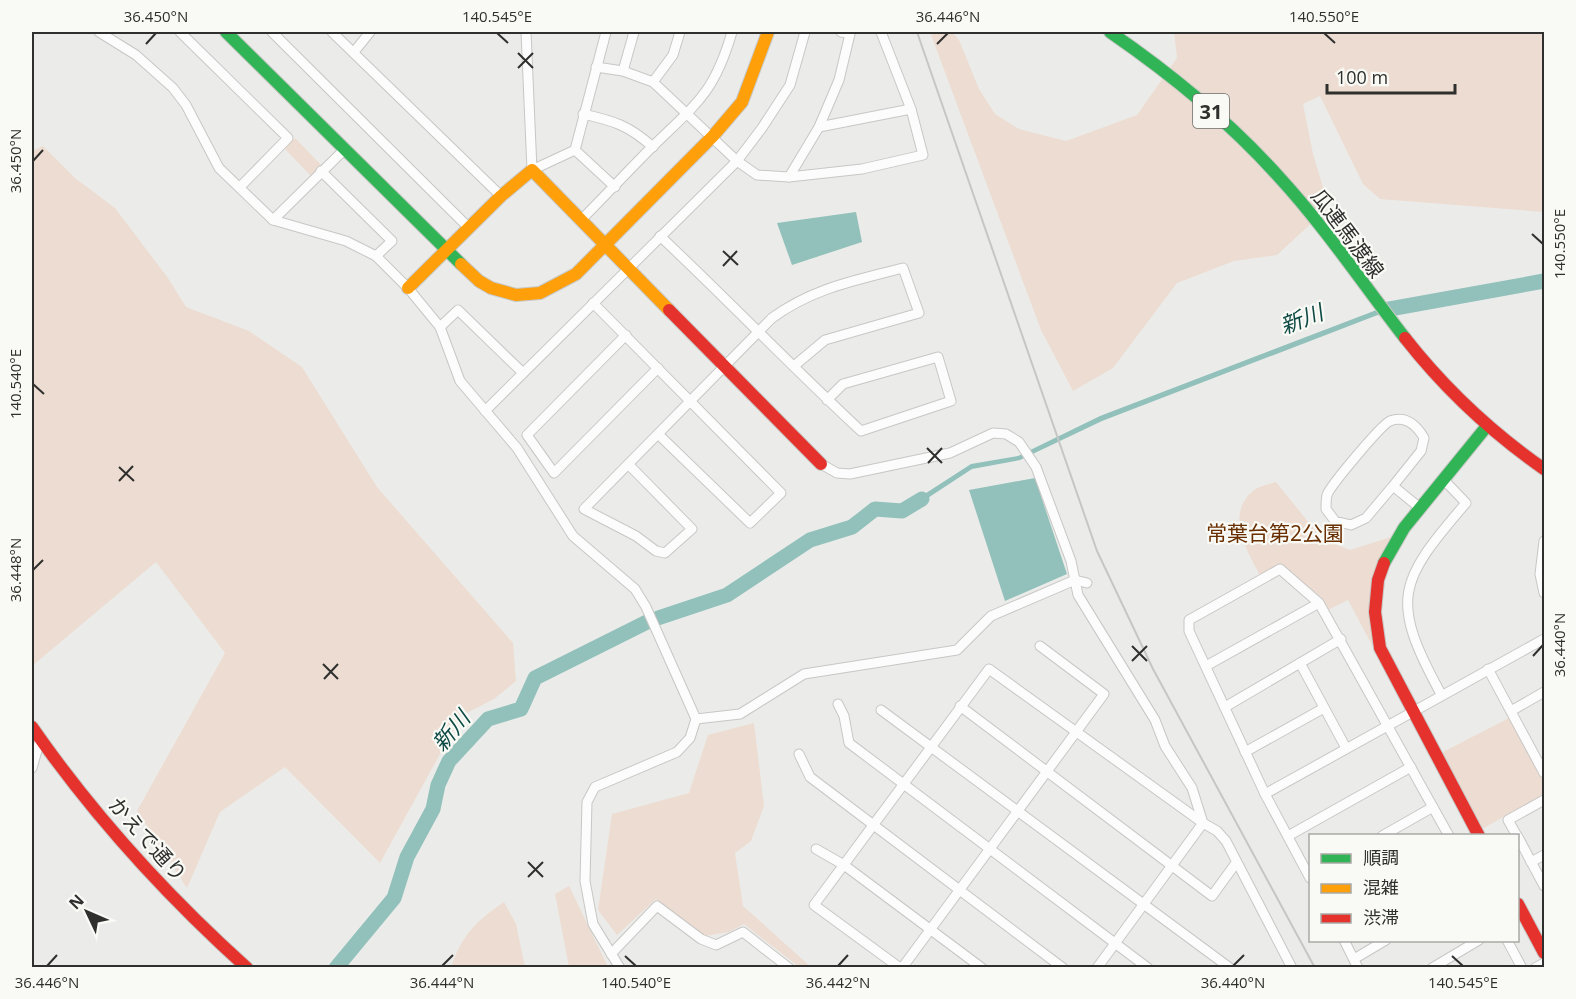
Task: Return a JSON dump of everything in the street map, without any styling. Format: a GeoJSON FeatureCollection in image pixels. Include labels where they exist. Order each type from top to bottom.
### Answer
{"type":"FeatureCollection","features":[{"type":"Feature","properties":{"kind":"street"},"geometry":{"type":"LineString","coordinates":[[99,32],[136,55],[173,88],[186,105],[219,168],[273,220],[346,241],[376,256],[408,288],[440,327],[460,381],[517,448],[573,536],[635,589],[646,607],[696,719],[690,738],[677,752],[599,784],[586,802],[585,881],[593,924],[620,968]]}},
{"type":"Feature","properties":{"kind":"street"},"geometry":{"type":"LineString","coordinates":[[180,32],[288,138],[240,187]]}},
{"type":"Feature","properties":{"kind":"street"},"geometry":{"type":"LineString","coordinates":[[228,32],[478,282],[495,292],[528,295],[561,286],[607,245],[713,136],[742,102],[753,78],[768,32]]}},
{"type":"Feature","properties":{"kind":"street"},"geometry":{"type":"LineString","coordinates":[[272,32],[469,228]]}},
{"type":"Feature","properties":{"kind":"street"},"geometry":{"type":"LineString","coordinates":[[332,32],[501,196]]}},
{"type":"Feature","properties":{"kind":"street"},"geometry":{"type":"LineString","coordinates":[[354,52],[370,32]]}},
{"type":"Feature","properties":{"kind":"street"},"geometry":{"type":"LineString","coordinates":[[526,32],[532,170],[821,464],[837,473],[850,474],[950,453],[993,433],[1006,434],[1019,442],[1036,467],[1071,561],[1078,595],[1155,720],[1165,746],[1192,788],[1203,823]]}},
{"type":"Feature","properties":{"kind":"street"},"geometry":{"type":"LineString","coordinates":[[575,150],[582,114],[606,32]]}},
{"type":"Feature","properties":{"kind":"street"},"geometry":{"type":"LineString","coordinates":[[623,71],[634,32]]}},
{"type":"Feature","properties":{"kind":"street"},"geometry":{"type":"LineString","coordinates":[[653,82],[673,55],[680,32]]}},
{"type":"Feature","properties":{"kind":"street"},"geometry":{"type":"LineString","coordinates":[[581,220],[652,147],[689,114],[711,86],[724,59],[732,32]]}},
{"type":"Feature","properties":{"kind":"street"},"geometry":{"type":"LineString","coordinates":[[485,411],[736,161],[762,128],[790,85],[805,32]]}},
{"type":"Feature","properties":{"kind":"street"},"geometry":{"type":"LineString","coordinates":[[789,177],[819,127],[839,80],[850,33],[842,32]]}},
{"type":"Feature","properties":{"kind":"street"},"geometry":{"type":"LineString","coordinates":[[597,67],[623,71],[653,82],[713,136],[736,161],[757,175],[789,177],[862,169],[923,155],[911,109],[881,32]]}},
{"type":"Feature","properties":{"kind":"street","name":"瓜連馬渡線"},"geometry":{"type":"LineString","coordinates":[[1110,32],[1160,66],[1266,164],[1301,203],[1396,328],[1451,391],[1487,426],[1545,469]]}},
{"type":"Feature","properties":{"kind":"street"},"geometry":{"type":"LineString","coordinates":[[819,127],[911,109]]}},
{"type":"Feature","properties":{"kind":"street"},"geometry":{"type":"LineString","coordinates":[[582,114],[621,123],[632,129],[652,147]]}},
{"type":"Feature","properties":{"kind":"street"},"geometry":{"type":"LineString","coordinates":[[273,220],[344,150]]}},
{"type":"Feature","properties":{"kind":"street"},"geometry":{"type":"LineString","coordinates":[[408,288],[501,196],[532,170],[575,150]]}},
{"type":"Feature","properties":{"kind":"street"},"geometry":{"type":"LineString","coordinates":[[575,150],[615,187]]}},
{"type":"Feature","properties":{"kind":"street"},"geometry":{"type":"LineString","coordinates":[[321,171],[392,241],[376,256]]}},
{"type":"Feature","properties":{"kind":"street"},"geometry":{"type":"LineString","coordinates":[[660,236],[760,331],[827,400],[861,431],[951,401],[938,357],[843,384],[827,400]]}},
{"type":"Feature","properties":{"kind":"street"},"geometry":{"type":"LineString","coordinates":[[628,465],[692,529],[665,553],[656,551],[636,536],[584,509],[772,318],[796,301],[824,289],[903,268],[919,312],[825,340],[794,366]]}},
{"type":"Feature","properties":{"kind":"street"},"geometry":{"type":"LineString","coordinates":[[593,303],[781,493],[750,523],[658,434]]}},
{"type":"Feature","properties":{"kind":"street"},"geometry":{"type":"LineString","coordinates":[[440,327],[458,310],[523,373]]}},
{"type":"Feature","properties":{"kind":"street"},"geometry":{"type":"LineString","coordinates":[[626,335],[527,435],[554,473],[658,368]]}},
{"type":"Feature","properties":{"kind":"street"},"geometry":{"type":"LineString","coordinates":[[1391,420],[1407,420],[1417,427],[1424,438],[1420,451],[1393,486],[1366,518],[1352,525],[1335,521],[1326,509],[1327,494],[1378,429],[1391,420]]}},
{"type":"Feature","properties":{"kind":"street"},"geometry":{"type":"LineString","coordinates":[[1478,834],[1380,648],[1375,612],[1378,579],[1387,554],[1420,508],[1487,426]]}},
{"type":"Feature","properties":{"kind":"street"},"geometry":{"type":"LineString","coordinates":[[1441,694],[1412,636],[1408,606],[1410,583],[1417,564],[1467,502],[1443,479]]}},
{"type":"Feature","properties":{"kind":"street"},"geometry":{"type":"LineString","coordinates":[[1393,486],[1420,508]]}},
{"type":"Feature","properties":{"kind":"street"},"geometry":{"type":"LineString","coordinates":[[1545,541],[1540,574],[1545,593]]}},
{"type":"Feature","properties":{"kind":"street"},"geometry":{"type":"LineString","coordinates":[[1309,875],[1265,794],[1189,631],[1189,620],[1280,569],[1320,603],[1448,834]]}},
{"type":"Feature","properties":{"kind":"street"},"geometry":{"type":"LineString","coordinates":[[696,719],[740,714],[804,674],[957,650],[991,616],[1075,580],[1087,583]]}},
{"type":"Feature","properties":{"kind":"street"},"geometry":{"type":"LineString","coordinates":[[1206,666],[1320,603]]}},
{"type":"Feature","properties":{"kind":"street"},"geometry":{"type":"LineString","coordinates":[[1225,707],[1341,639]]}},
{"type":"Feature","properties":{"kind":"street"},"geometry":{"type":"LineString","coordinates":[[1265,794],[1412,710],[1545,639]]}},
{"type":"Feature","properties":{"kind":"street"},"geometry":{"type":"LineString","coordinates":[[1040,646],[1104,694],[1075,732],[1017,810],[902,968],[814,905],[989,669],[1075,732],[1203,823],[1217,831],[1226,841],[1292,968]]}},
{"type":"Feature","properties":{"kind":"street"},"geometry":{"type":"LineString","coordinates":[[1300,663],[1346,748]]}},
{"type":"Feature","properties":{"kind":"street"},"geometry":{"type":"LineString","coordinates":[[1488,669],[1545,773]]}},
{"type":"Feature","properties":{"kind":"street"},"geometry":{"type":"LineString","coordinates":[[1511,711],[1545,692]]}},
{"type":"Feature","properties":{"kind":"street"},"geometry":{"type":"LineString","coordinates":[[838,704],[844,716],[849,743],[988,850],[1148,968]]}},
{"type":"Feature","properties":{"kind":"street"},"geometry":{"type":"LineString","coordinates":[[960,706],[1172,863],[1212,896],[1236,863]]}},
{"type":"Feature","properties":{"kind":"street"},"geometry":{"type":"LineString","coordinates":[[1245,752],[1324,708]]}},
{"type":"Feature","properties":{"kind":"street"},"geometry":{"type":"LineString","coordinates":[[881,710],[1230,968]]}},
{"type":"Feature","properties":{"kind":"street","name":"かえで通り"},"geometry":{"type":"LineString","coordinates":[[32,727],[102,819],[193,918],[246,968]]}},
{"type":"Feature","properties":{"kind":"street"},"geometry":{"type":"LineString","coordinates":[[32,768],[40,740]]}},
{"type":"Feature","properties":{"kind":"street"},"geometry":{"type":"LineString","coordinates":[[1534,754],[1545,748]]}},
{"type":"Feature","properties":{"kind":"street"},"geometry":{"type":"LineString","coordinates":[[799,754],[810,777],[1063,968]]}},
{"type":"Feature","properties":{"kind":"street"},"geometry":{"type":"LineString","coordinates":[[1288,836],[1411,768]]}},
{"type":"Feature","properties":{"kind":"street"},"geometry":{"type":"LineString","coordinates":[[1516,834],[1508,820],[1545,800]]}},
{"type":"Feature","properties":{"kind":"street"},"geometry":{"type":"LineString","coordinates":[[1386,834],[1433,807]]}},
{"type":"Feature","properties":{"kind":"street"},"geometry":{"type":"LineString","coordinates":[[1096,968],[1203,823]]}},
{"type":"Feature","properties":{"kind":"street"},"geometry":{"type":"LineString","coordinates":[[1519,840],[1545,886]]}},
{"type":"Feature","properties":{"kind":"street"},"geometry":{"type":"LineString","coordinates":[[816,849],[844,866],[982,968]]}},
{"type":"Feature","properties":{"kind":"street"},"geometry":{"type":"LineString","coordinates":[[1531,862],[1545,855]]}},
{"type":"Feature","properties":{"kind":"street"},"geometry":{"type":"LineString","coordinates":[[611,954],[657,906],[700,939],[716,945],[743,932],[789,968]]}},
{"type":"Feature","properties":{"kind":"street"},"geometry":{"type":"LineString","coordinates":[[1519,906],[1545,953]]}},
{"type":"Feature","properties":{"kind":"street"},"geometry":{"type":"LineString","coordinates":[[1345,942],[1356,963],[1383,942]]}},
{"type":"Feature","properties":{"kind":"street"},"geometry":{"type":"LineString","coordinates":[[1432,968],[1476,942]]}},
{"type":"Feature","properties":{"kind":"street"},"geometry":{"type":"LineString","coordinates":[[1508,942],[1522,968]]}},
{"type":"Feature","properties":{"kind":"street"},"geometry":{"type":"LineString","coordinates":[[1535,968],[1545,963]]}},
{"type":"Feature","properties":{"kind":"green space"},"geometry":{"type":"Polygon","coordinates":[[[930,32],[952,32],[959,40],[979,89],[995,114],[1019,129],[1066,141],[1137,115],[1177,58],[1174,32],[1544,32],[1544,212],[1380,199],[1363,184],[1320,96],[1303,104],[1313,154],[1329,207],[1277,255],[1234,261],[1177,283],[1113,368],[1073,391],[1041,330],[930,32]]]}},
{"type":"Feature","properties":{"kind":"green space"},"geometry":{"type":"Polygon","coordinates":[[[295,138],[322,166],[311,176],[285,149],[295,138]]]}},
{"type":"Feature","properties":{"kind":"green space"},"geometry":{"type":"Polygon","coordinates":[[[43,146],[75,178],[115,208],[168,278],[186,307],[249,331],[302,367],[377,487],[513,643],[516,681],[494,699],[461,716],[380,863],[285,767],[220,812],[187,888],[137,811],[225,653],[156,562],[32,666],[32,151],[43,146]]]}},
{"type":"Feature","properties":{"kind":"green space","name":"常葉台第2公園"},"geometry":{"type":"Polygon","coordinates":[[[1276,482],[1322,539],[1350,550],[1391,537],[1379,563],[1374,590],[1373,616],[1377,645],[1372,645],[1348,600],[1328,610],[1322,598],[1281,565],[1260,575],[1244,543],[1239,520],[1245,499],[1254,490],[1276,482]]]}},
{"type":"Feature","properties":{"kind":"green space"},"geometry":{"type":"Polygon","coordinates":[[[1509,718],[1544,782],[1544,794],[1482,829],[1441,753],[1509,718]]]}},
{"type":"Feature","properties":{"kind":"green space"},"geometry":{"type":"Polygon","coordinates":[[[754,723],[764,806],[751,841],[735,853],[743,906],[811,967],[799,967],[744,924],[729,932],[705,936],[656,899],[617,935],[598,910],[612,814],[689,793],[708,735],[754,723]]]}},
{"type":"Feature","properties":{"kind":"green space"},"geometry":{"type":"Polygon","coordinates":[[[569,886],[608,967],[569,967],[555,894],[569,886]]]}},
{"type":"Feature","properties":{"kind":"green space"},"geometry":{"type":"Polygon","coordinates":[[[504,902],[516,924],[525,967],[451,967],[465,937],[485,916],[504,902]]]}},
{"type":"Feature","properties":{"kind":"water"},"geometry":{"type":"Polygon","coordinates":[[[856,212],[862,242],[792,265],[777,223],[856,212]]]}},
{"type":"Feature","properties":{"kind":"water"},"geometry":{"type":"Polygon","coordinates":[[[1403,303],[1404,308],[1388,311],[1102,421],[1020,460],[972,469],[908,511],[906,506],[971,464],[1018,456],[1100,416],[1387,306],[1403,303]]]}},
{"type":"Feature","properties":{"kind":"water"},"geometry":{"type":"Polygon","coordinates":[[[1035,478],[1067,574],[1005,601],[969,490],[1035,478]]]}},
{"type":"Feature","properties":{"kind":"waterway","name":"新川"},"geometry":{"type":"LineString","coordinates":[[1384,310],[1544,281]]}},
{"type":"Feature","properties":{"kind":"waterway","name":"新川"},"geometry":{"type":"LineString","coordinates":[[658,618],[727,595],[810,540],[852,527],[875,509],[902,511],[922,499]]}},
{"type":"Feature","properties":{"kind":"waterway","name":"新川"},"geometry":{"type":"LineString","coordinates":[[336,968],[394,898],[407,857],[433,809],[438,785],[449,761],[488,719],[521,709],[535,678],[647,622]]}},
{"type":"Feature","properties":{"kind":"railway"},"geometry":{"type":"LineString","coordinates":[[917,32],[1097,551],[1153,669],[1315,968]]}},
{"type":"Feature","properties":{"kind":"traffic: fast"},"geometry":{"type":"LineString","coordinates":[[226,32],[461,264]]}},
{"type":"Feature","properties":{"kind":"traffic: fast"},"geometry":{"type":"LineString","coordinates":[[1110,32],[1199,99],[1260,156],[1296,196],[1344,256],[1405,338]]}},
{"type":"Feature","properties":{"kind":"traffic: fast"},"geometry":{"type":"LineString","coordinates":[[1384,563],[1404,528],[1487,426]]}},
{"type":"Feature","properties":{"kind":"traffic: slow"},"geometry":{"type":"LineString","coordinates":[[461,264],[479,281],[491,288],[516,295],[540,293],[576,274],[713,136],[742,102],[768,32]]}},
{"type":"Feature","properties":{"kind":"traffic: slow"},"geometry":{"type":"LineString","coordinates":[[408,288],[501,196],[532,170],[669,310]]}},
{"type":"Feature","properties":{"kind":"traffic: jam"},"geometry":{"type":"LineString","coordinates":[[669,310],[821,464]]}},
{"type":"Feature","properties":{"kind":"traffic: jam"},"geometry":{"type":"LineString","coordinates":[[1405,338],[1436,375],[1470,409],[1544,469]]}},
{"type":"Feature","properties":{"kind":"traffic: jam"},"geometry":{"type":"LineString","coordinates":[[1384,563],[1378,580],[1375,612],[1380,648],[1478,834]]}},
{"type":"Feature","properties":{"kind":"traffic: jam"},"geometry":{"type":"LineString","coordinates":[[32,727],[80,792],[132,854],[247,968]]}},
{"type":"Feature","properties":{"kind":"traffic: jam"},"geometry":{"type":"LineString","coordinates":[[1519,906],[1544,953]]}}]}
